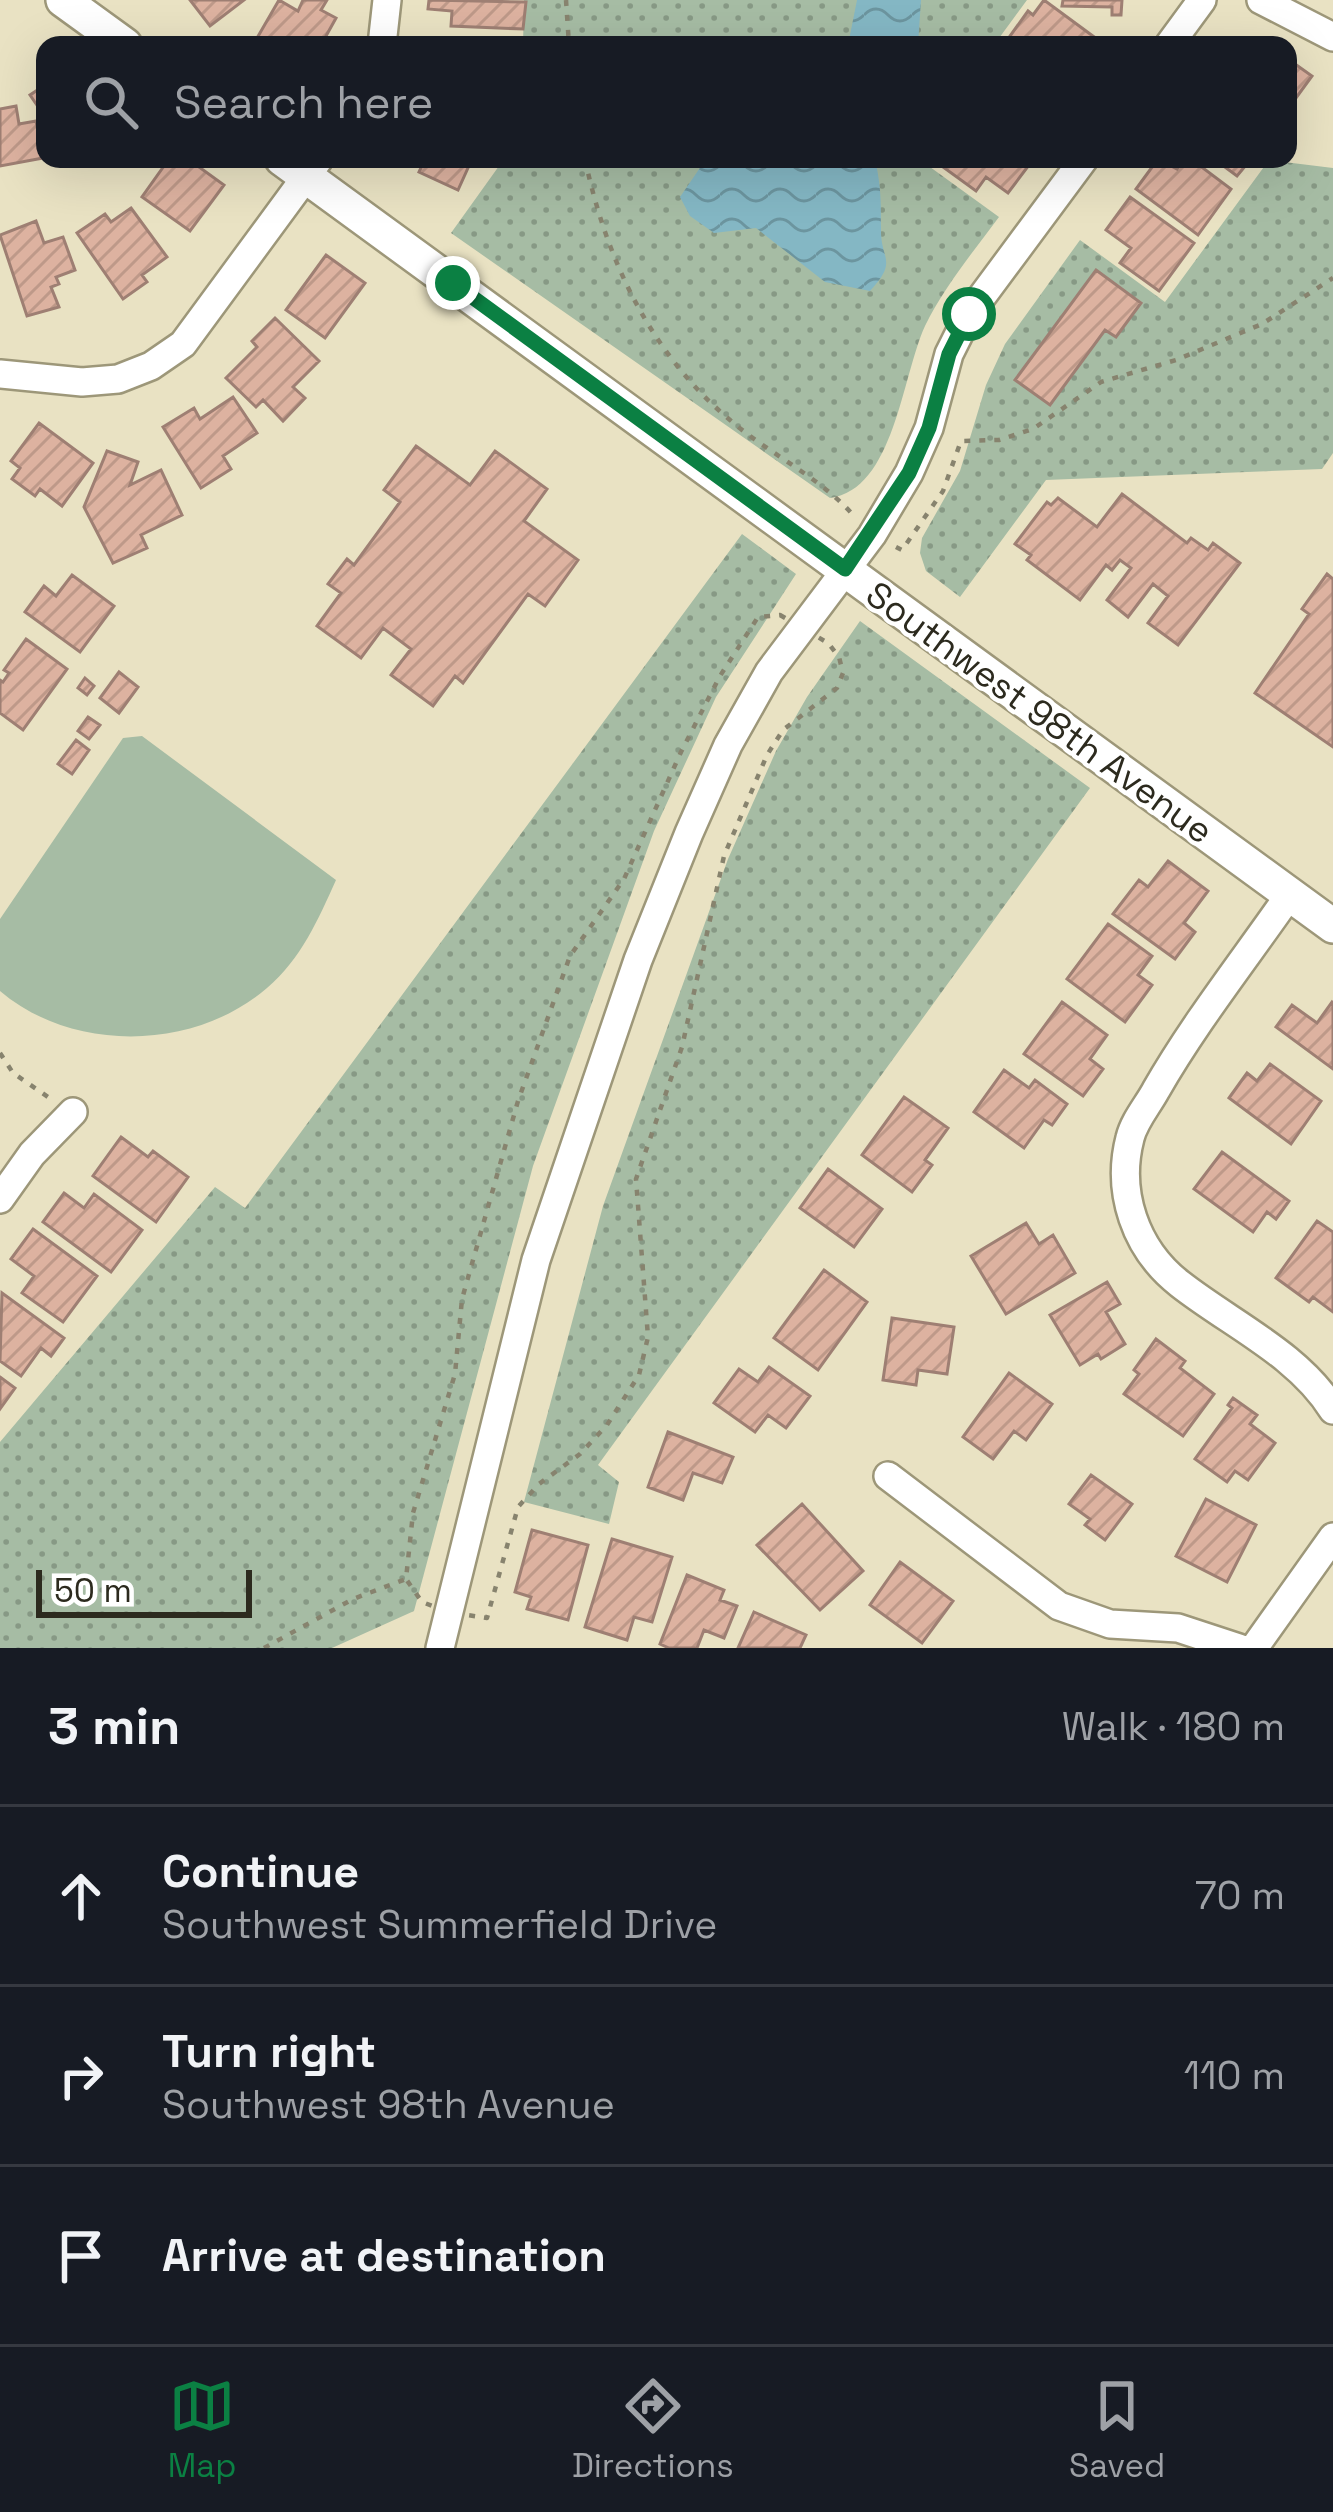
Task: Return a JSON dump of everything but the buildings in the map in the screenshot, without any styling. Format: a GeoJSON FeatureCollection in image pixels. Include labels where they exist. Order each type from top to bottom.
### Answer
{"type":"FeatureCollection","features":[{"type":"Feature","properties":{"kind":"street"},"geometry":{"type":"LineString","coordinates":[[63,0],[113,36]]}},
{"type":"Feature","properties":{"kind":"street"},"geometry":{"type":"LineString","coordinates":[[383,36],[387,0]]}},
{"type":"Feature","properties":{"kind":"street"},"geometry":{"type":"LineString","coordinates":[[1176,36],[1202,0]]}},
{"type":"Feature","properties":{"kind":"street"},"geometry":{"type":"LineString","coordinates":[[1261,0],[1333,37]]}},
{"type":"Feature","properties":{"kind":"street"},"geometry":{"type":"LineString","coordinates":[[0,374],[82,382],[118,379],[151,366],[182,344],[300,168]]}},
{"type":"Feature","properties":{"kind":"street","name":"Southwest 98th Avenue"},"geometry":{"type":"LineString","coordinates":[[306,168],[1333,926]]}},
{"type":"Feature","properties":{"kind":"street"},"geometry":{"type":"LineString","coordinates":[[450,1646],[536,1260],[638,960],[728,745],[769,672],[909,473],[929,428],[949,354],[969,314],[1077,168]]}},
{"type":"Feature","properties":{"kind":"street"},"geometry":{"type":"LineString","coordinates":[[1291,894],[1169,1067],[1130,1135],[1124,1187],[1150,1255],[1176,1281],[1315,1382],[1333,1410]]}},
{"type":"Feature","properties":{"kind":"street"},"geometry":{"type":"LineString","coordinates":[[0,1199],[32,1154],[74,1112]]}},
{"type":"Feature","properties":{"kind":"street"},"geometry":{"type":"LineString","coordinates":[[889,1475],[1059,1606],[1110,1624],[1178,1628],[1239,1648]]}},
{"type":"Feature","properties":{"kind":"street"},"geometry":{"type":"LineString","coordinates":[[1254,1648],[1333,1537]]}},
{"type":"Feature","properties":{"kind":"path"},"geometry":{"type":"LineString","coordinates":[[566,0],[568,36]]}},
{"type":"Feature","properties":{"kind":"path"},"geometry":{"type":"LineString","coordinates":[[587,168],[614,259]]}},
{"type":"Feature","properties":{"kind":"path"},"geometry":{"type":"LineString","coordinates":[[0,1053],[28,1086],[74,1112]]}},
{"type":"Feature","properties":{"kind":"path"},"geometry":{"type":"LineString","coordinates":[[263,1648],[353,1599],[406,1579]]}},
{"type":"Feature","properties":{"kind":"green space"},"geometry":{"type":"Polygon","coordinates":[[[524,0],[1027,0],[1001,36],[523,36],[524,0]]]}},
{"type":"Feature","properties":{"kind":"green space"},"geometry":{"type":"Polygon","coordinates":[[[1297,164],[1333,168],[1333,453],[1322,469],[1046,480],[960,597],[926,571],[920,553],[922,538],[960,471],[986,385],[1005,344],[1080,240],[1165,302],[1263,168],[1297,168],[1297,164]]]}},
{"type":"Feature","properties":{"kind":"green space"},"geometry":{"type":"Polygon","coordinates":[[[498,168],[931,168],[999,217],[925,326],[893,428],[869,475],[852,490],[830,498],[451,233],[498,168]]]}},
{"type":"Feature","properties":{"kind":"green space"},"geometry":{"type":"Polygon","coordinates":[[[742,534],[796,574],[716,697],[654,831],[533,1166],[414,1611],[332,1648],[0,1648],[0,1442],[215,1187],[245,1208],[742,534]]]}},
{"type":"Feature","properties":{"kind":"green space"},"geometry":{"type":"Polygon","coordinates":[[[860,621],[1090,788],[598,1465],[619,1482],[609,1524],[524,1502],[603,1206],[728,859],[776,751],[860,621]]]}},
{"type":"Feature","properties":{"kind":"green space"},"geometry":{"type":"Polygon","coordinates":[[[142,736],[336,880],[290,965],[238,1009],[170,1033],[97,1034],[62,1026],[0,991],[0,919],[123,738],[142,736]]]}},
{"type":"Feature","properties":{"kind":"water"},"geometry":{"type":"Polygon","coordinates":[[[857,0],[921,0],[919,36],[850,36],[857,0]]]}},
{"type":"Feature","properties":{"kind":"water"},"geometry":{"type":"Polygon","coordinates":[[[700,168],[876,168],[884,273],[870,291],[825,282],[756,228],[714,233],[690,216],[680,197],[700,168]]]}},
{"type":"Feature","properties":{"kind":"route"},"geometry":{"type":"LineString","coordinates":[[453,283],[845,569],[872,535],[909,473],[929,428],[949,354],[969,314]]}}]}
